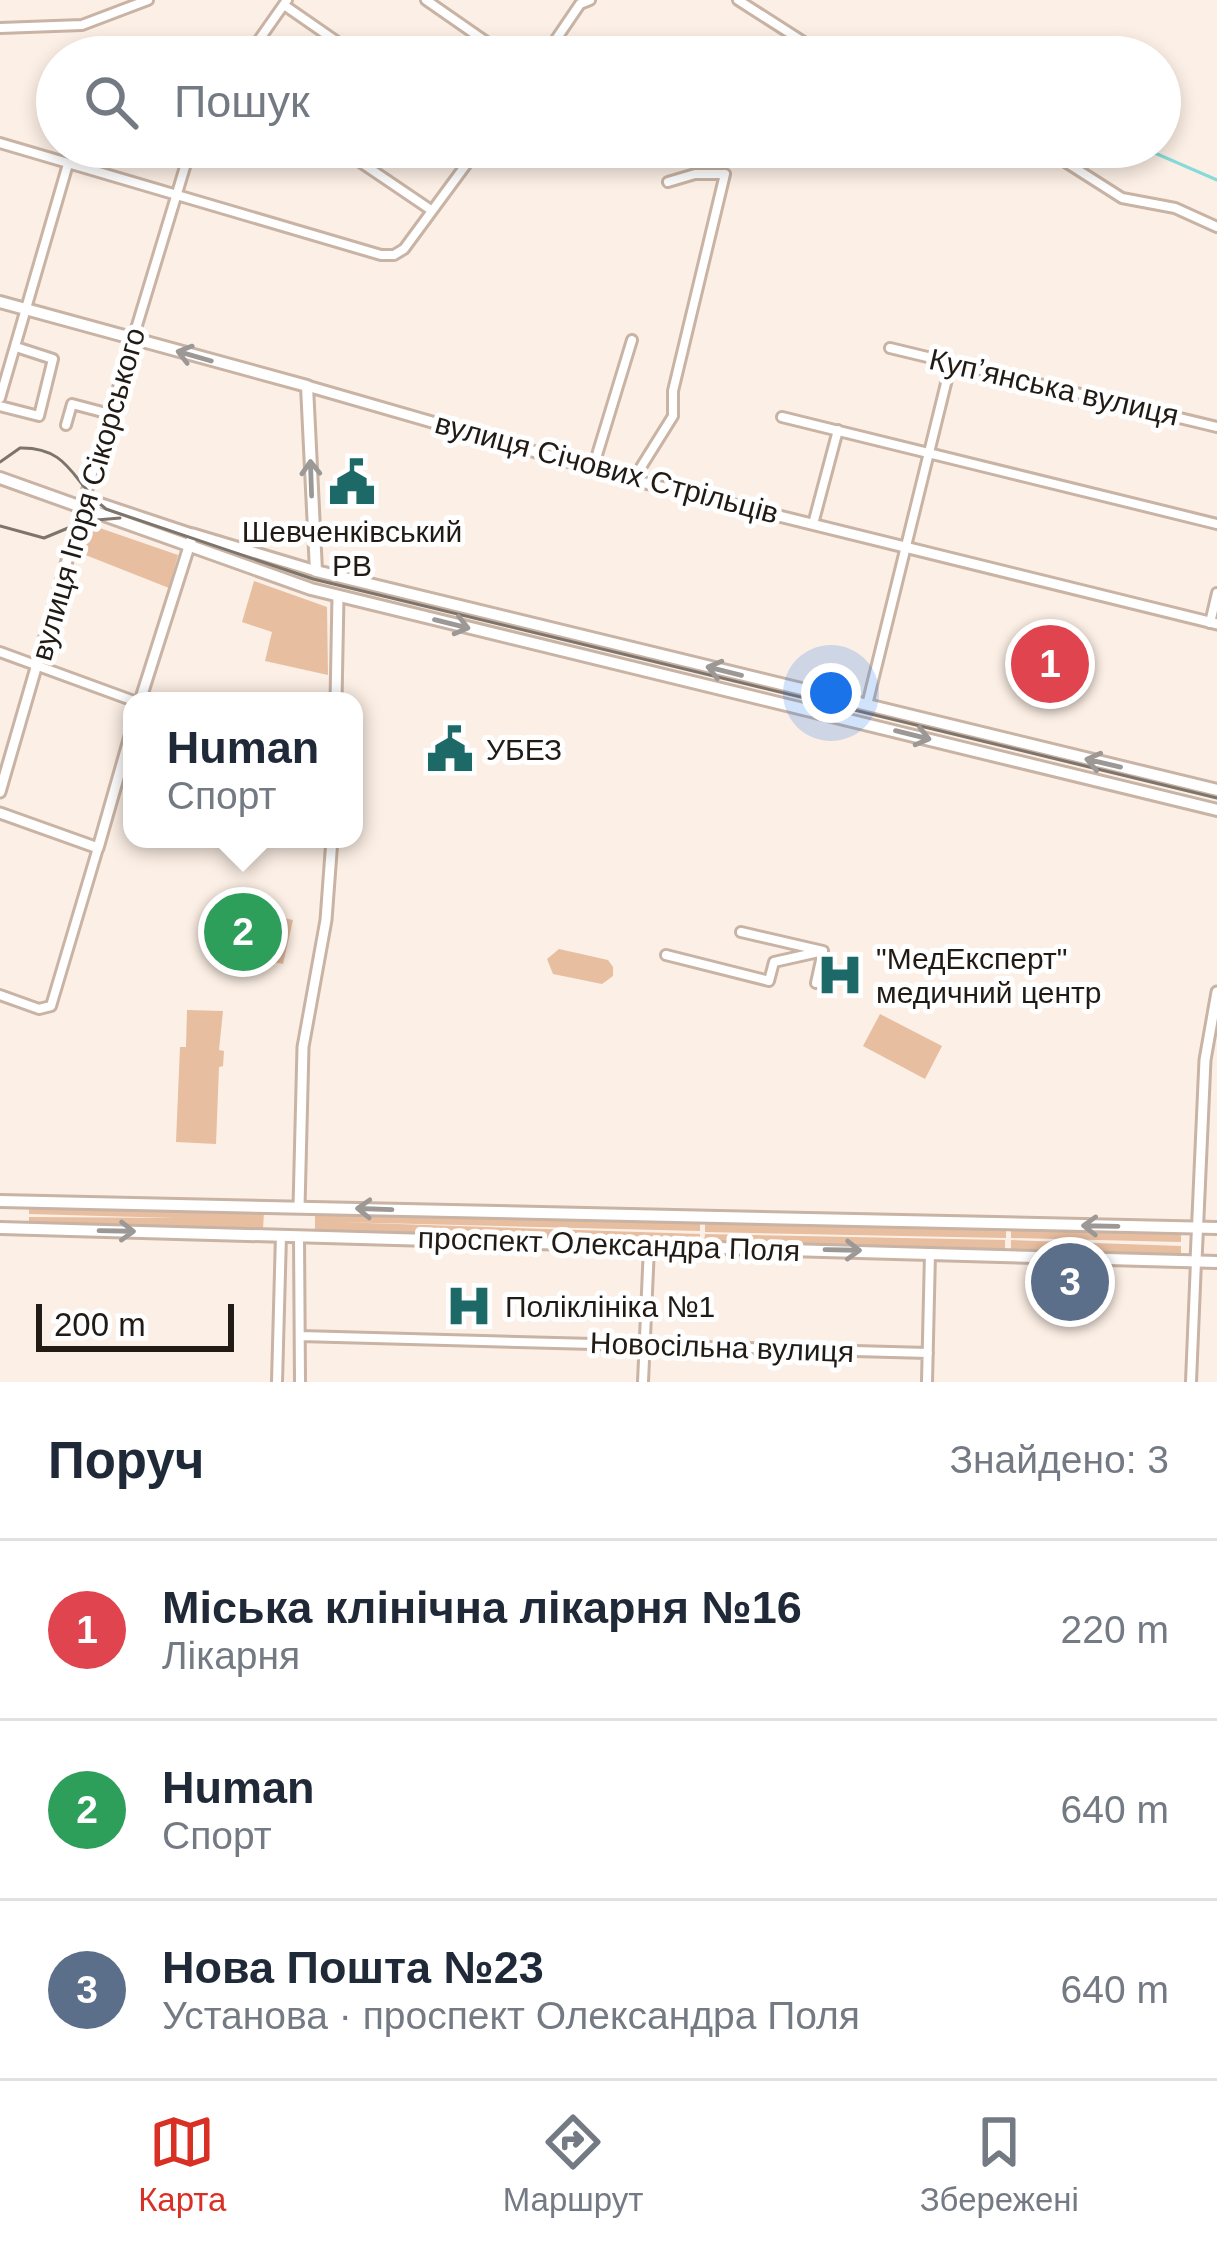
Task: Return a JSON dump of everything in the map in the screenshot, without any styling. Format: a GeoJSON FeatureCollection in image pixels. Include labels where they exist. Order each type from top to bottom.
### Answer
{"type":"FeatureCollection","features":[{"type":"Feature","properties":{"kind":"main road","name":"вулиця Січових Стрільців"},"geometry":{"type":"LineString","coordinates":[[0,302],[307,386]]}},
{"type":"Feature","properties":{"kind":"main road"},"geometry":{"type":"LineString","coordinates":[[307,386],[316,571],[1217,790]]}},
{"type":"Feature","properties":{"kind":"main road"},"geometry":{"type":"LineString","coordinates":[[0,478],[338,596],[1217,809]]}},
{"type":"Feature","properties":{"kind":"main road"},"geometry":{"type":"LineString","coordinates":[[338,596],[340,577]]}},
{"type":"Feature","properties":{"kind":"main road"},"geometry":{"type":"LineString","coordinates":[[637,669],[641,650]]}},
{"type":"Feature","properties":{"kind":"main road"},"geometry":{"type":"LineString","coordinates":[[863,723],[867,705]]}},
{"type":"Feature","properties":{"kind":"main road","name":"проспект Олександра Поля"},"geometry":{"type":"LineString","coordinates":[[0,1201],[1217,1228]]}},
{"type":"Feature","properties":{"kind":"main road"},"geometry":{"type":"LineString","coordinates":[[281,1235],[282,1207]]}},
{"type":"Feature","properties":{"kind":"main road"},"geometry":{"type":"LineString","coordinates":[[298,1236],[299,1207]]}},
{"type":"Feature","properties":{"kind":"main road","name":"проспект Олександра Поля"},"geometry":{"type":"LineString","coordinates":[[0,1228],[1217,1262]]}},
{"type":"Feature","properties":{"kind":"street"},"geometry":{"type":"LineString","coordinates":[[0,28],[82,25],[148,0]]}},
{"type":"Feature","properties":{"kind":"street"},"geometry":{"type":"LineString","coordinates":[[426,0],[478,36]]}},
{"type":"Feature","properties":{"kind":"street"},"geometry":{"type":"LineString","coordinates":[[738,0],[794,36]]}},
{"type":"Feature","properties":{"kind":"street"},"geometry":{"type":"LineString","coordinates":[[558,36],[582,1]]}},
{"type":"Feature","properties":{"kind":"street"},"geometry":{"type":"LineString","coordinates":[[262,36],[285,2],[331,36]]}},
{"type":"Feature","properties":{"kind":"street"},"geometry":{"type":"LineString","coordinates":[[0,143],[36,154]]}},
{"type":"Feature","properties":{"kind":"street"},"geometry":{"type":"LineString","coordinates":[[16,347],[53,359],[39,416],[0,402],[67,168]]}},
{"type":"Feature","properties":{"kind":"street"},"geometry":{"type":"LineString","coordinates":[[82,168],[381,255],[404,249],[463,168]]}},
{"type":"Feature","properties":{"kind":"street","name":"вулиця Ігоря Сікорського"},"geometry":{"type":"LineString","coordinates":[[0,792],[185,168]]}},
{"type":"Feature","properties":{"kind":"street"},"geometry":{"type":"LineString","coordinates":[[369,168],[431,210]]}},
{"type":"Feature","properties":{"kind":"street"},"geometry":{"type":"LineString","coordinates":[[1075,168],[1122,198],[1175,208],[1217,227]]}},
{"type":"Feature","properties":{"kind":"street"},"geometry":{"type":"LineString","coordinates":[[633,480],[673,416],[673,391],[725,174],[695,174],[668,182]]}},
{"type":"Feature","properties":{"kind":"street"},"geometry":{"type":"LineString","coordinates":[[593,468],[632,340]]}},
{"type":"Feature","properties":{"kind":"street","name":"Купʼянська вулиця"},"geometry":{"type":"LineString","coordinates":[[890,348],[1217,428]]}},
{"type":"Feature","properties":{"kind":"street"},"geometry":{"type":"LineString","coordinates":[[867,705],[951,363]]}},
{"type":"Feature","properties":{"kind":"street","name":"вулиця Січових Стрільців"},"geometry":{"type":"LineString","coordinates":[[307,386],[633,480],[1214,623]]}},
{"type":"Feature","properties":{"kind":"street"},"geometry":{"type":"LineString","coordinates":[[66,425],[72,404],[110,415]]}},
{"type":"Feature","properties":{"kind":"street"},"geometry":{"type":"LineString","coordinates":[[782,417],[1217,524]]}},
{"type":"Feature","properties":{"kind":"street"},"geometry":{"type":"LineString","coordinates":[[814,524],[838,430]]}},
{"type":"Feature","properties":{"kind":"street"},"geometry":{"type":"LineString","coordinates":[[140,692],[191,541],[316,571]]}},
{"type":"Feature","properties":{"kind":"street"},"geometry":{"type":"LineString","coordinates":[[1214,623],[1217,593]]}},
{"type":"Feature","properties":{"kind":"street"},"geometry":{"type":"LineString","coordinates":[[336,692],[338,596]]}},
{"type":"Feature","properties":{"kind":"street"},"geometry":{"type":"LineString","coordinates":[[0,652],[123,696]]}},
{"type":"Feature","properties":{"kind":"street"},"geometry":{"type":"LineString","coordinates":[[0,995],[45,1008],[53,1000],[123,760]]}},
{"type":"Feature","properties":{"kind":"street"},"geometry":{"type":"LineString","coordinates":[[0,813],[98,848]]}},
{"type":"Feature","properties":{"kind":"street"},"geometry":{"type":"LineString","coordinates":[[299,1207],[303,1047],[326,920],[331,848]]}},
{"type":"Feature","properties":{"kind":"street"},"geometry":{"type":"LineString","coordinates":[[741,932],[823,951]]}},
{"type":"Feature","properties":{"kind":"street"},"geometry":{"type":"LineString","coordinates":[[666,955],[769,981],[774,962],[823,951]]}},
{"type":"Feature","properties":{"kind":"street"},"geometry":{"type":"LineString","coordinates":[[816,982],[823,951]]}},
{"type":"Feature","properties":{"kind":"street"},"geometry":{"type":"LineString","coordinates":[[1191,1382],[1205,1060],[1217,992]]}},
{"type":"Feature","properties":{"kind":"street"},"geometry":{"type":"LineString","coordinates":[[277,1382],[281,1235]]}},
{"type":"Feature","properties":{"kind":"street"},"geometry":{"type":"LineString","coordinates":[[298,1236],[300,1382]]}},
{"type":"Feature","properties":{"kind":"street"},"geometry":{"type":"LineString","coordinates":[[643,1382],[649,1245]]}},
{"type":"Feature","properties":{"kind":"street"},"geometry":{"type":"LineString","coordinates":[[927,1382],[930,1252]]}},
{"type":"Feature","properties":{"kind":"street","name":"Новосільна вулиця"},"geometry":{"type":"LineString","coordinates":[[300,1336],[928,1353]]}},
{"type":"Feature","properties":{"kind":"shaded area"},"geometry":{"type":"Polygon","coordinates":[[[91,525],[178,555],[169,588],[83,554],[79,540],[91,525]]]}},
{"type":"Feature","properties":{"kind":"shaded area"},"geometry":{"type":"Polygon","coordinates":[[[254,581],[327,607],[328,675],[265,661],[272,632],[242,622],[254,581]]]}},
{"type":"Feature","properties":{"kind":"shaded area"},"geometry":{"type":"Polygon","coordinates":[[[223,905],[293,920],[283,964],[213,949],[223,905]]]}},
{"type":"Feature","properties":{"kind":"shaded area"},"geometry":{"type":"Polygon","coordinates":[[[559,949],[608,960],[613,976],[602,984],[553,974],[547,959],[559,949]]]}},
{"type":"Feature","properties":{"kind":"shaded area"},"geometry":{"type":"Polygon","coordinates":[[[187,1010],[223,1011],[216,1144],[176,1142],[180,1047],[186,1047],[187,1010]]]}},
{"type":"Feature","properties":{"kind":"shaded area"},"geometry":{"type":"Polygon","coordinates":[[[880,1014],[942,1046],[925,1079],[863,1046],[880,1014]]]}},
{"type":"Feature","properties":{"kind":"shaded area"},"geometry":{"type":"Polygon","coordinates":[[[29,1206],[264,1212],[263,1229],[29,1224],[29,1217],[175,1218],[29,1214],[29,1206]]]}},
{"type":"Feature","properties":{"kind":"shaded area"},"geometry":{"type":"Polygon","coordinates":[[[315,1212],[700,1223],[700,1231],[337,1222],[700,1234],[700,1242],[315,1230],[315,1212]]]}},
{"type":"Feature","properties":{"kind":"shaded area"},"geometry":{"type":"Polygon","coordinates":[[[705,1222],[1006,1229],[1006,1238],[705,1232],[705,1222]]]}},
{"type":"Feature","properties":{"kind":"shaded area"},"geometry":{"type":"Polygon","coordinates":[[[1011,1229],[1181,1233],[1181,1242],[1011,1238],[1011,1229]]]}},
{"type":"Feature","properties":{"kind":"shaded area"},"geometry":{"type":"Polygon","coordinates":[[[705,1234],[1005,1240],[1005,1249],[704,1242],[705,1234]]]}},
{"type":"Feature","properties":{"kind":"shaded area"},"geometry":{"type":"Polygon","coordinates":[[[1011,1240],[1181,1246],[1181,1255],[1011,1250],[1011,1240]]]}},
{"type":"Feature","properties":{"kind":"waterway"},"geometry":{"type":"LineString","coordinates":[[1181,164],[1217,180]]}},
{"type":"Feature","properties":{"kind":"tram line"},"geometry":{"type":"LineString","coordinates":[[0,462],[20,448],[50,453],[106,509],[313,579],[1217,798]]}},
{"type":"Feature","properties":{"kind":"tram line"},"geometry":{"type":"LineString","coordinates":[[0,526],[44,538],[85,521],[120,518]]}},
{"type":"Feature","properties":{"kind":"place","name":"Шевченківський РВ"},"geometry":{"type":"Point","coordinates":[352,482]}},
{"type":"Feature","properties":{"kind":"place","name":"Міська клінічна лікарня №16"},"geometry":{"type":"Point","coordinates":[1050,664]}},
{"type":"Feature","properties":{"kind":"place","name":"УБЕЗ"},"geometry":{"type":"Point","coordinates":[450,749]}},
{"type":"Feature","properties":{"kind":"place","name":"Human"},"geometry":{"type":"Point","coordinates":[243,932]}},
{"type":"Feature","properties":{"kind":"place","name":"\"МедЕксперт\" медичний центр"},"geometry":{"type":"Point","coordinates":[840,975]}},
{"type":"Feature","properties":{"kind":"place","name":"Нова Пошта №23"},"geometry":{"type":"Point","coordinates":[1070,1282]}},
{"type":"Feature","properties":{"kind":"place","name":"Поліклініка №1"},"geometry":{"type":"Point","coordinates":[469,1306]}}]}
